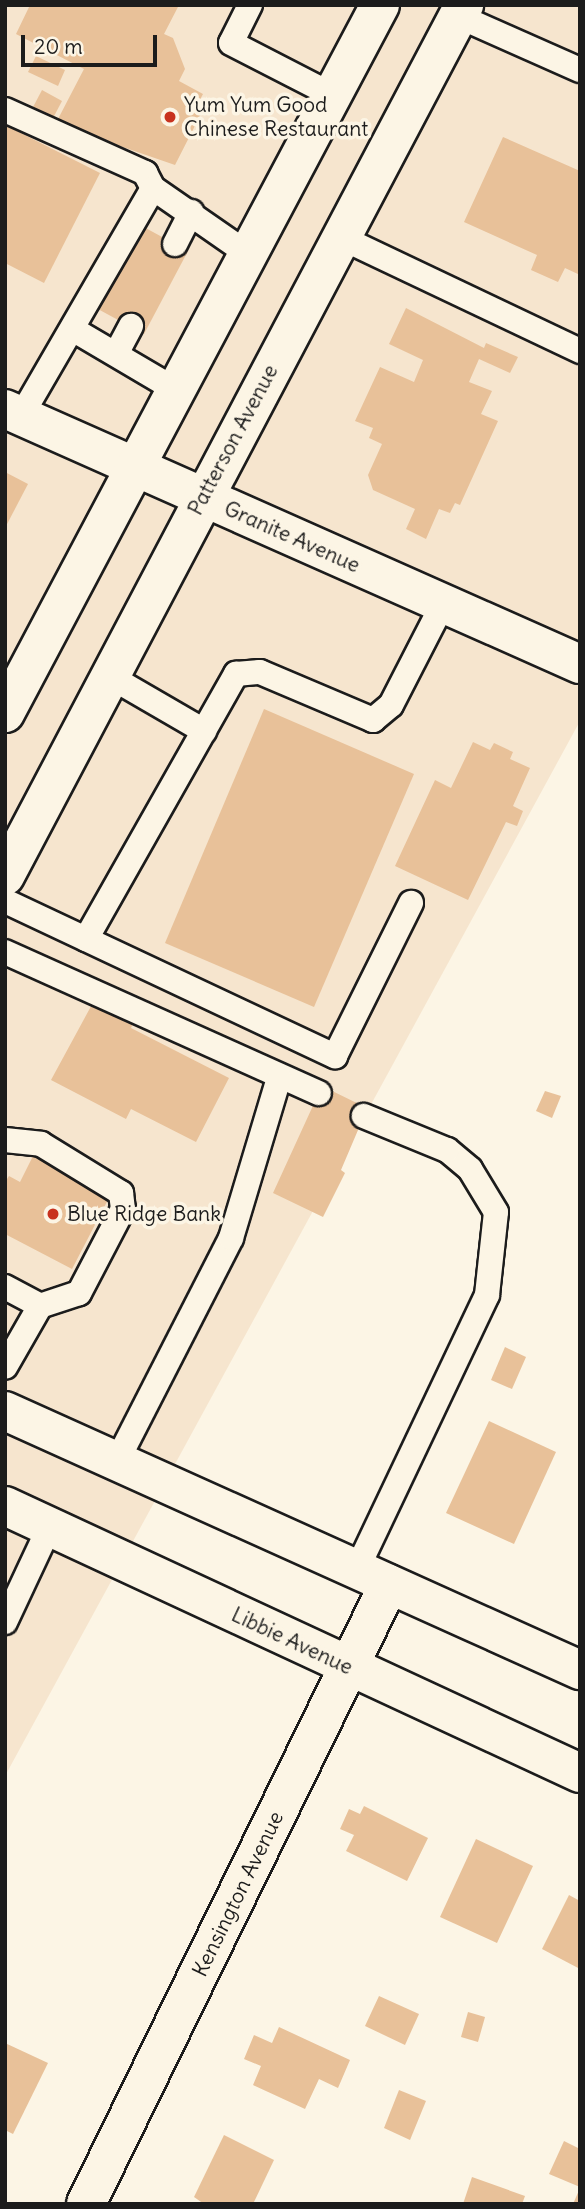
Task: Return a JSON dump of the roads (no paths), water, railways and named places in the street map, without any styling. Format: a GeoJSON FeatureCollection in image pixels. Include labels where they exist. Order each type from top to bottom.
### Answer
{"type":"FeatureCollection","features":[{"type":"Feature","properties":{"kind":"main road"},"geometry":{"type":"LineString","coordinates":[[5,713],[380,5]]}},
{"type":"Feature","properties":{"kind":"main road","name":"Patterson Avenue"},"geometry":{"type":"LineString","coordinates":[[5,876],[461,10]]}},
{"type":"Feature","properties":{"kind":"main road","name":"Granite Avenue"},"geometry":{"type":"LineString","coordinates":[[13,412],[580,664]]}},
{"type":"Feature","properties":{"kind":"main road"},"geometry":{"type":"LineString","coordinates":[[5,1410],[580,1670]]}},
{"type":"Feature","properties":{"kind":"main road","name":"Libbie Avenue"},"geometry":{"type":"LineString","coordinates":[[5,1506],[580,1773]]}},
{"type":"Feature","properties":{"kind":"main road","name":"Kensington Avenue"},"geometry":{"type":"LineString","coordinates":[[86,2204],[349,1668],[373,1576]]}},
{"type":"Feature","properties":{"kind":"lane"},"geometry":{"type":"LineString","coordinates":[[250,5],[231,43],[332,95]]}},
{"type":"Feature","properties":{"kind":"lane"},"geometry":{"type":"LineString","coordinates":[[461,10],[580,71]]}},
{"type":"Feature","properties":{"kind":"lane"},"geometry":{"type":"LineString","coordinates":[[5,110],[145,173],[153,188],[248,254]]}},
{"type":"Feature","properties":{"kind":"lane"},"geometry":{"type":"LineString","coordinates":[[13,412],[74,330],[153,188]]}},
{"type":"Feature","properties":{"kind":"lane"},"geometry":{"type":"LineString","coordinates":[[175,244],[191,212]]}},
{"type":"Feature","properties":{"kind":"lane"},"geometry":{"type":"LineString","coordinates":[[341,237],[580,351]]}},
{"type":"Feature","properties":{"kind":"lane"},"geometry":{"type":"LineString","coordinates":[[116,354],[131,327]]}},
{"type":"Feature","properties":{"kind":"lane"},"geometry":{"type":"LineString","coordinates":[[74,330],[176,390]]}},
{"type":"Feature","properties":{"kind":"lane"},"geometry":{"type":"LineString","coordinates":[[86,939],[236,674],[260,672],[373,720],[391,705],[443,604]]}},
{"type":"Feature","properties":{"kind":"lane"},"geometry":{"type":"LineString","coordinates":[[109,676],[204,731]]}},
{"type":"Feature","properties":{"kind":"lane"},"geometry":{"type":"LineString","coordinates":[[5,901],[335,1056],[411,903]]}},
{"type":"Feature","properties":{"kind":"lane"},"geometry":{"type":"LineString","coordinates":[[5,951],[319,1093]]}},
{"type":"Feature","properties":{"kind":"lane"},"geometry":{"type":"LineString","coordinates":[[117,1461],[231,1238],[279,1077]]}},
{"type":"Feature","properties":{"kind":"lane"},"geometry":{"type":"LineString","coordinates":[[364,1116],[447,1150],[470,1169],[496,1212],[487,1295],[373,1576]]}},
{"type":"Feature","properties":{"kind":"lane"},"geometry":{"type":"LineString","coordinates":[[5,1140],[41,1144],[121,1192],[123,1209],[79,1293],[40,1306],[5,1367]]}},
{"type":"Feature","properties":{"kind":"lane"},"geometry":{"type":"LineString","coordinates":[[5,1287],[40,1306]]}},
{"type":"Feature","properties":{"kind":"lane"},"geometry":{"type":"LineString","coordinates":[[5,1622],[50,1526]]}},
{"type":"Feature","properties":{"kind":"place","name":"Yum Yum Good Chinese Restaurant"},"geometry":{"type":"Point","coordinates":[170,117]}},
{"type":"Feature","properties":{"kind":"place","name":"Blue Ridge Bank"},"geometry":{"type":"Point","coordinates":[53,1214]}}]}
